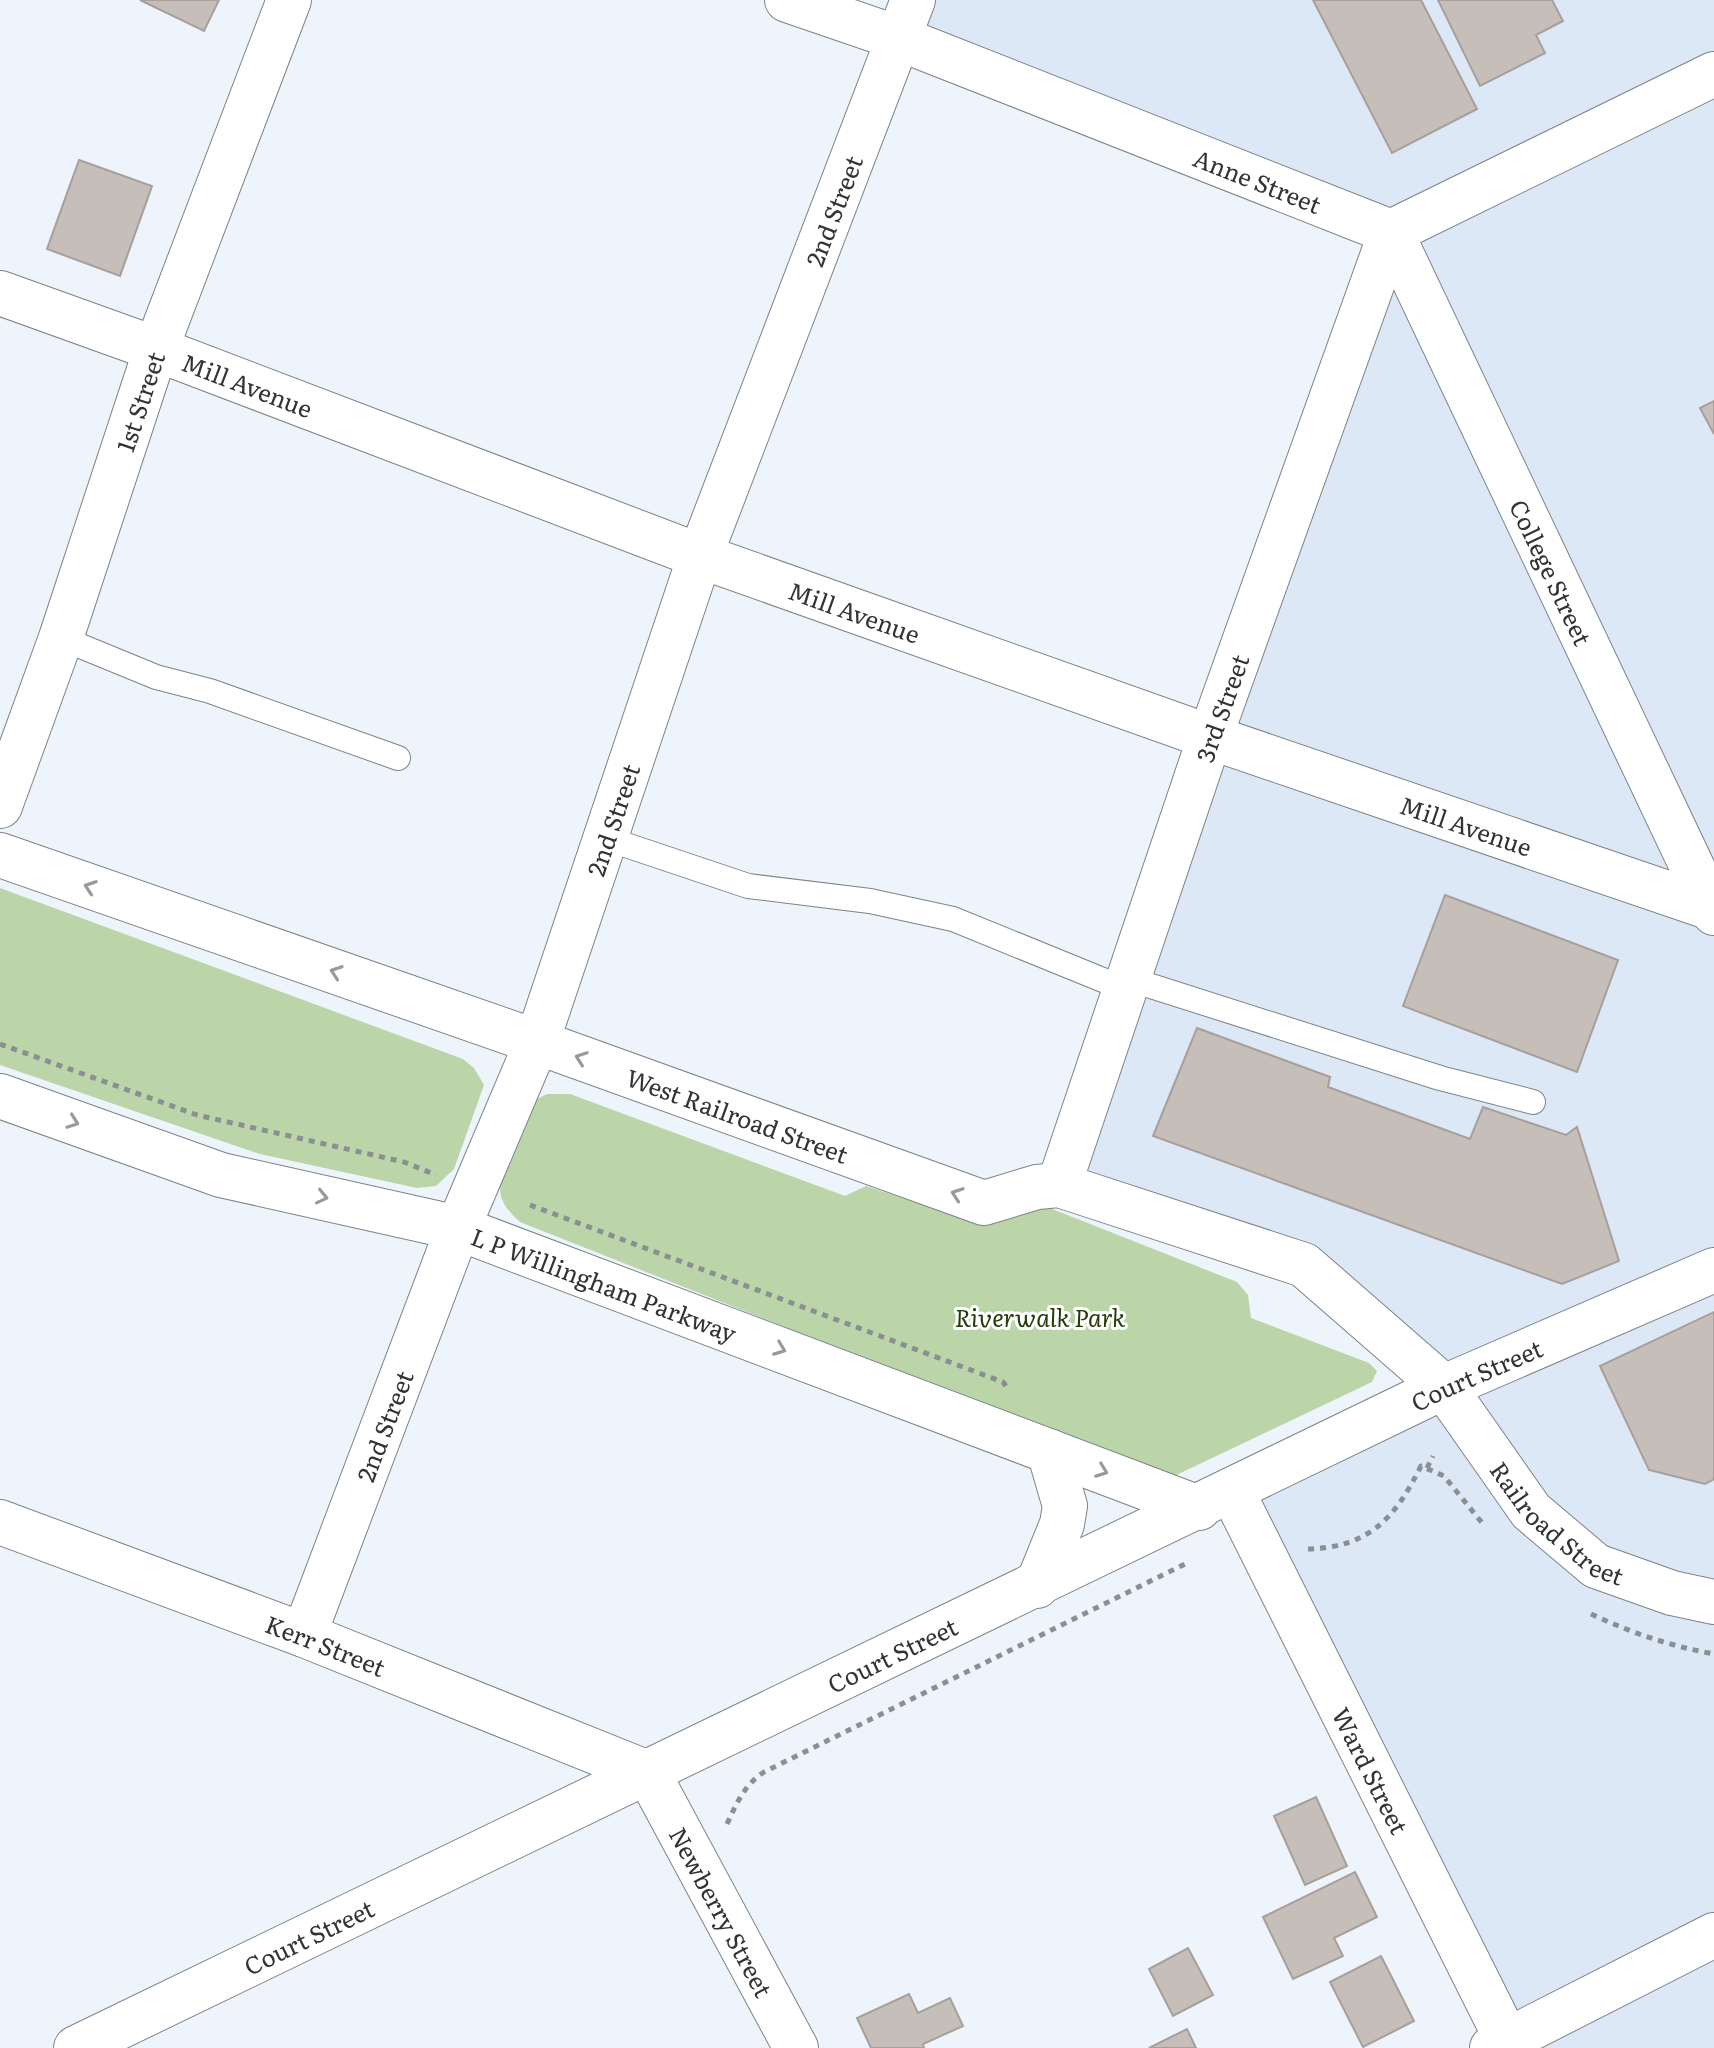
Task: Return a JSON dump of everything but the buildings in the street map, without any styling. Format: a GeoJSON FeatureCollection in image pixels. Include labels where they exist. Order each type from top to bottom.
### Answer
{"type":"FeatureCollection","features":[{"type":"Feature","properties":{"kind":"street","name":"1st Street"},"geometry":{"type":"LineString","coordinates":[[0,806],[61,638],[156,349],[289,0]]}},
{"type":"Feature","properties":{"kind":"street","name":"Anne Street"},"geometry":{"type":"LineString","coordinates":[[787,0],[906,19],[1391,232]]}},
{"type":"Feature","properties":{"kind":"street","name":"2nd Street"},"geometry":{"type":"LineString","coordinates":[[304,1635],[458,1228],[537,1042],[700,556],[906,19]]}},
{"type":"Feature","properties":{"kind":"street"},"geometry":{"type":"LineString","coordinates":[[1391,232],[1714,74]]}},
{"type":"Feature","properties":{"kind":"street","name":"3rd Street"},"geometry":{"type":"LineString","coordinates":[[1059,1185],[1210,737],[1391,232]]}},
{"type":"Feature","properties":{"kind":"street","name":"College Street"},"geometry":{"type":"LineString","coordinates":[[1391,232],[1714,911]]}},
{"type":"Feature","properties":{"kind":"street","name":"Mill Avenue"},"geometry":{"type":"LineString","coordinates":[[0,293],[156,349],[700,556],[1714,911]]}},
{"type":"Feature","properties":{"kind":"street","name":"West Railroad Street"},"geometry":{"type":"LineString","coordinates":[[0,855],[537,1042],[984,1203],[1037,1187],[1059,1185],[1304,1265],[1444,1387]]}},
{"type":"Feature","properties":{"kind":"street","name":"L P Willingham Parkway"},"geometry":{"type":"LineString","coordinates":[[0,1096],[221,1175],[458,1228],[1049,1451],[1216,1499]]}},
{"type":"Feature","properties":{"kind":"street","name":"Court Street"},"geometry":{"type":"LineString","coordinates":[[76,2048],[1444,1387],[1714,1270]]}},
{"type":"Feature","properties":{"kind":"street","name":"Railroad Street"},"geometry":{"type":"LineString","coordinates":[[1444,1387],[1531,1511],[1596,1566],[1672,1593],[1714,1602]]}},
{"type":"Feature","properties":{"kind":"street"},"geometry":{"type":"LineString","coordinates":[[1037,1586],[1062,1524],[1065,1506],[1049,1451]]}},
{"type":"Feature","properties":{"kind":"street","name":"Ward Street"},"geometry":{"type":"LineString","coordinates":[[1216,1499],[1504,2045]]}},
{"type":"Feature","properties":{"kind":"street","name":"Kerr Street"},"geometry":{"type":"LineString","coordinates":[[0,1522],[304,1635],[648,1773]]}},
{"type":"Feature","properties":{"kind":"street","name":"Newberry Street"},"geometry":{"type":"LineString","coordinates":[[648,1773],[796,2048]]}},
{"type":"Feature","properties":{"kind":"street"},"geometry":{"type":"LineString","coordinates":[[1504,2045],[1714,1935]]}},
{"type":"Feature","properties":{"kind":"lane"},"geometry":{"type":"LineString","coordinates":[[61,638],[156,677],[210,691],[398,758]]}},
{"type":"Feature","properties":{"kind":"lane"},"geometry":{"type":"LineString","coordinates":[[605,838],[748,886],[870,901],[953,919],[1127,984],[1440,1078],[1533,1102]]}},
{"type":"Feature","properties":{"kind":"path"},"geometry":{"type":"LineString","coordinates":[[0,1044],[197,1115],[404,1162],[446,1179]]}},
{"type":"Feature","properties":{"kind":"path"},"geometry":{"type":"LineString","coordinates":[[1427,1468],[1433,1456]]}},
{"type":"Feature","properties":{"kind":"path"},"geometry":{"type":"LineString","coordinates":[[1303,1549],[1340,1547],[1380,1527],[1397,1508],[1421,1466],[1444,1476],[1489,1531]]}},
{"type":"Feature","properties":{"kind":"path"},"geometry":{"type":"LineString","coordinates":[[727,1824],[744,1789],[764,1772],[1191,1561]]}},
{"type":"Feature","properties":{"kind":"path"},"geometry":{"type":"LineString","coordinates":[[1589,1613],[1631,1633],[1680,1648],[1714,1654]]}},
{"type":"Feature","properties":{"kind":"shaded area"},"geometry":{"type":"Polygon","coordinates":[[[915,0],[1714,0],[1714,2048],[1492,2048],[1232,1491],[1443,1388],[1304,1265],[1059,1185],[1391,232],[898,38],[915,0]]]}},
{"type":"Feature","properties":{"kind":"green space"},"geometry":{"type":"Polygon","coordinates":[[[0,888],[463,1059],[474,1068],[484,1085],[454,1169],[436,1186],[417,1188],[260,1154],[0,1065],[0,888]]]}},
{"type":"Feature","properties":{"kind":"green space","name":"Riverwalk Park"},"geometry":{"type":"Polygon","coordinates":[[[547,1094],[570,1094],[845,1196],[866,1186],[963,1218],[1037,1203],[1237,1282],[1248,1295],[1251,1318],[1369,1363],[1377,1371],[1372,1382],[1168,1479],[520,1222],[505,1205],[500,1183],[535,1100],[547,1094]]]}}]}
